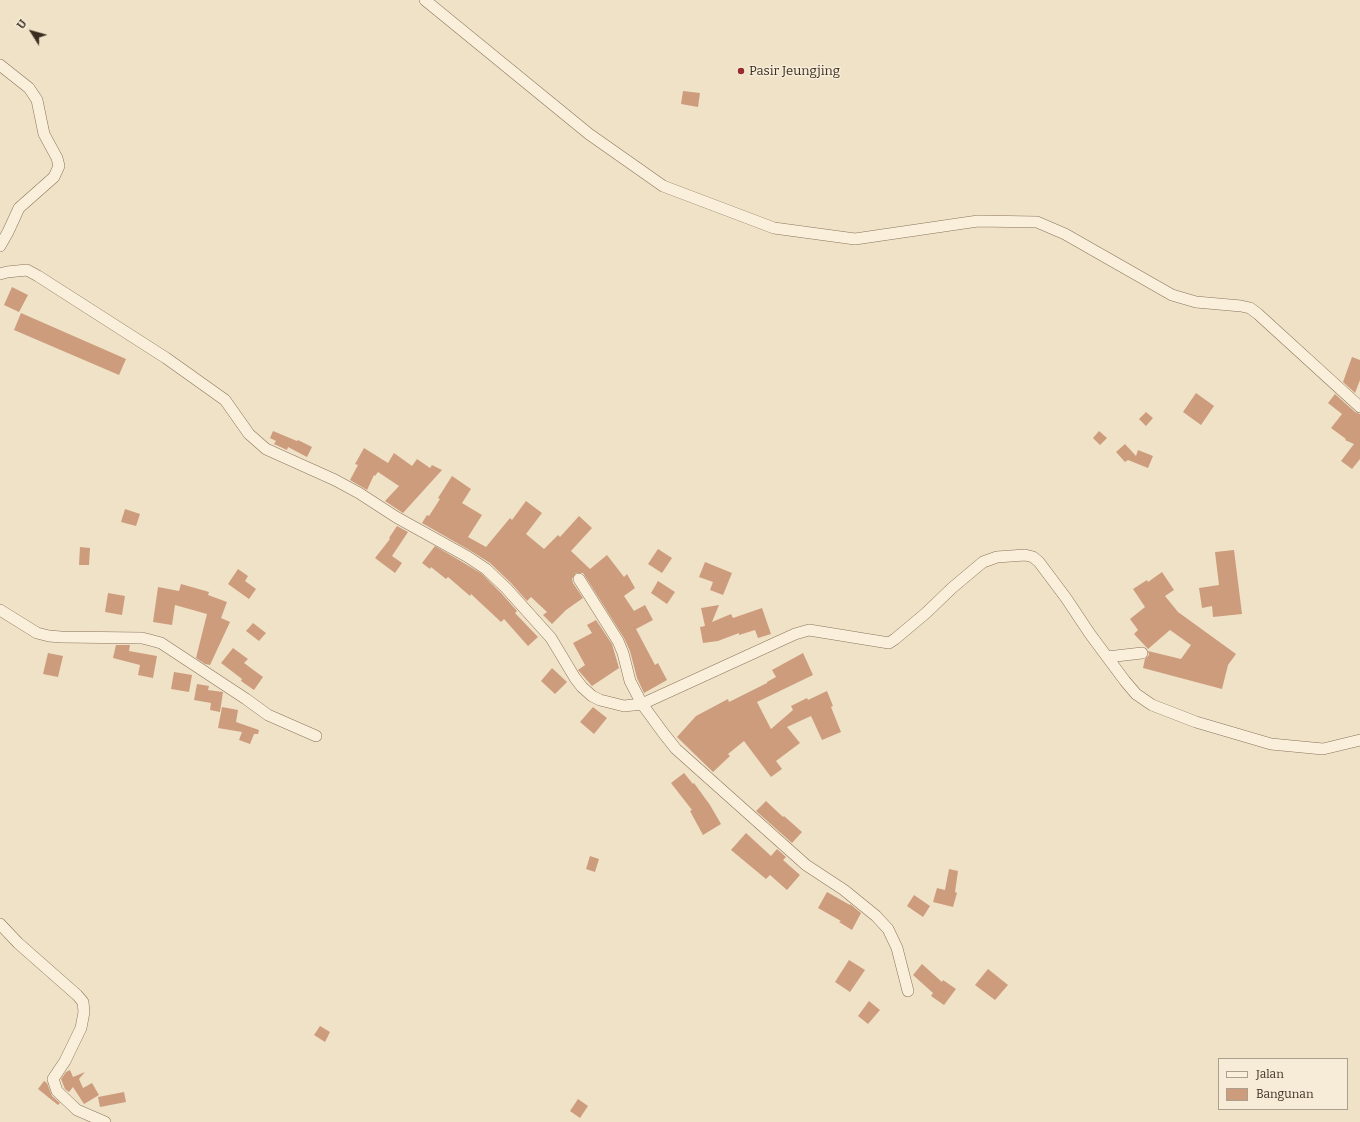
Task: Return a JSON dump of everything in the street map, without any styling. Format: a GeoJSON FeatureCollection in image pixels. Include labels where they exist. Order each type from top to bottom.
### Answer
{"type":"FeatureCollection","features":[{"type":"Feature","properties":{"kind":"street"},"geometry":{"type":"LineString","coordinates":[[425,0],[589,134],[663,186],[774,228],[855,239],[978,221],[1037,222],[1066,234],[1172,295],[1196,302],[1235,305],[1250,308],[1360,407]]}},
{"type":"Feature","properties":{"kind":"street"},"geometry":{"type":"LineString","coordinates":[[0,65],[29,88],[33,94],[36,100],[44,134],[58,158],[58,166],[54,177],[19,208],[0,246]]}},
{"type":"Feature","properties":{"kind":"street"},"geometry":{"type":"LineString","coordinates":[[0,274],[26,270],[38,276],[166,358],[220,396],[225,400],[249,434],[266,449],[335,480],[359,493],[396,517],[468,557],[486,569],[506,588],[551,638],[575,678],[592,696],[615,704],[624,706],[642,704],[795,634],[809,630],[889,643],[926,613],[952,588],[983,562],[997,557],[1025,555],[1033,557],[1040,562],[1107,657],[1136,694],[1152,705],[1196,722],[1271,744],[1323,749],[1360,740]]}},
{"type":"Feature","properties":{"kind":"street"},"geometry":{"type":"LineString","coordinates":[[579,579],[618,641],[623,653],[626,670],[630,681],[642,704],[676,749],[806,865],[844,890],[876,916],[888,929],[897,948],[908,991]]}},
{"type":"Feature","properties":{"kind":"street"},"geometry":{"type":"LineString","coordinates":[[0,610],[37,633],[49,636],[142,638],[161,643],[268,715],[316,736]]}},
{"type":"Feature","properties":{"kind":"street"},"geometry":{"type":"LineString","coordinates":[[1107,657],[1142,653]]}},
{"type":"Feature","properties":{"kind":"street"},"geometry":{"type":"LineString","coordinates":[[0,924],[18,943],[83,1002],[84,1012],[81,1028],[53,1079],[57,1091],[77,1110],[105,1122]]}},
{"type":"Feature","properties":{"kind":"building"},"geometry":{"type":"Polygon","coordinates":[[[683,91],[700,93],[698,107],[681,104],[683,91]]]}},
{"type":"Feature","properties":{"kind":"building"},"geometry":{"type":"Polygon","coordinates":[[[12,287],[28,295],[19,312],[4,305],[12,287]]]}},
{"type":"Feature","properties":{"kind":"building"},"geometry":{"type":"Polygon","coordinates":[[[21,313],[126,359],[119,375],[14,330],[21,313]]]}},
{"type":"Feature","properties":{"kind":"building"},"geometry":{"type":"Polygon","coordinates":[[[1352,357],[1360,360],[1360,380],[1355,393],[1343,382],[1352,357]]]}},
{"type":"Feature","properties":{"kind":"building"},"geometry":{"type":"Polygon","coordinates":[[[1196,393],[1214,406],[1201,425],[1183,412],[1196,393]]]}},
{"type":"Feature","properties":{"kind":"building"},"geometry":{"type":"Polygon","coordinates":[[[1335,394],[1355,412],[1360,414],[1360,459],[1352,469],[1341,461],[1354,444],[1345,440],[1346,439],[1331,428],[1342,414],[1328,403],[1335,394]]]}},
{"type":"Feature","properties":{"kind":"building"},"geometry":{"type":"Polygon","coordinates":[[[1146,412],[1153,418],[1146,426],[1139,419],[1146,412]]]}},
{"type":"Feature","properties":{"kind":"building"},"geometry":{"type":"Polygon","coordinates":[[[273,431],[312,447],[307,457],[288,447],[287,450],[274,444],[276,441],[270,438],[273,431]]]}},
{"type":"Feature","properties":{"kind":"building"},"geometry":{"type":"Polygon","coordinates":[[[1099,431],[1107,438],[1100,445],[1093,438],[1099,431]]]}},
{"type":"Feature","properties":{"kind":"building"},"geometry":{"type":"Polygon","coordinates":[[[1125,444],[1136,456],[1138,450],[1153,456],[1148,468],[1128,460],[1125,462],[1116,452],[1125,444]]]}},
{"type":"Feature","properties":{"kind":"building"},"geometry":{"type":"Polygon","coordinates":[[[364,448],[388,463],[394,453],[412,466],[417,459],[430,468],[432,465],[442,470],[403,513],[385,501],[399,486],[378,472],[375,476],[374,475],[367,490],[350,480],[358,465],[355,464],[364,448]]]}},
{"type":"Feature","properties":{"kind":"building"},"geometry":{"type":"Polygon","coordinates":[[[452,476],[471,489],[462,503],[482,515],[468,537],[486,547],[510,518],[512,520],[526,501],[542,513],[526,534],[544,549],[558,535],[560,537],[579,516],[592,528],[571,551],[590,569],[607,555],[624,577],[627,574],[635,588],[624,596],[634,611],[645,605],[653,620],[636,629],[655,665],[658,663],[667,680],[644,693],[637,678],[630,651],[624,638],[583,573],[576,573],[572,579],[583,598],[566,610],[552,624],[543,615],[547,612],[531,597],[527,601],[490,563],[422,523],[427,515],[429,516],[440,499],[438,498],[452,476]]]}},
{"type":"Feature","properties":{"kind":"building"},"geometry":{"type":"Polygon","coordinates":[[[125,509],[140,514],[136,526],[121,522],[125,509]]]}},
{"type":"Feature","properties":{"kind":"building"},"geometry":{"type":"Polygon","coordinates":[[[397,526],[408,532],[392,556],[402,563],[395,573],[375,558],[390,539],[389,538],[397,526]]]}},
{"type":"Feature","properties":{"kind":"building"},"geometry":{"type":"Polygon","coordinates":[[[435,546],[482,574],[517,611],[515,613],[538,637],[528,646],[504,619],[501,622],[471,594],[470,596],[448,577],[446,579],[431,567],[430,569],[422,563],[435,546]]]}},
{"type":"Feature","properties":{"kind":"building"},"geometry":{"type":"Polygon","coordinates":[[[80,547],[90,548],[89,565],[79,565],[80,547]]]}},
{"type":"Feature","properties":{"kind":"building"},"geometry":{"type":"Polygon","coordinates":[[[658,549],[672,558],[662,573],[648,564],[658,549]]]}},
{"type":"Feature","properties":{"kind":"building"},"geometry":{"type":"Polygon","coordinates":[[[1234,550],[1242,614],[1213,617],[1212,606],[1202,608],[1199,588],[1219,585],[1215,552],[1234,550]]]}},
{"type":"Feature","properties":{"kind":"building"},"geometry":{"type":"Polygon","coordinates":[[[705,562],[732,573],[723,595],[710,590],[713,582],[699,577],[705,562]]]}},
{"type":"Feature","properties":{"kind":"building"},"geometry":{"type":"Polygon","coordinates":[[[238,569],[248,576],[245,581],[256,589],[249,599],[228,584],[238,569]]]}},
{"type":"Feature","properties":{"kind":"building"},"geometry":{"type":"Polygon","coordinates":[[[1162,572],[1174,590],[1165,596],[1178,612],[1236,654],[1228,665],[1222,689],[1143,668],[1145,659],[1149,655],[1148,651],[1181,659],[1191,645],[1170,630],[1148,649],[1134,634],[1138,630],[1130,619],[1145,607],[1133,589],[1147,580],[1148,582],[1162,572]]]}},
{"type":"Feature","properties":{"kind":"building"},"geometry":{"type":"Polygon","coordinates":[[[658,581],[675,592],[667,604],[651,593],[658,581]]]}},
{"type":"Feature","properties":{"kind":"building"},"geometry":{"type":"Polygon","coordinates":[[[181,584],[209,592],[208,595],[227,602],[221,618],[230,622],[210,665],[205,664],[196,658],[207,614],[175,605],[172,625],[153,622],[158,587],[179,591],[181,584]]]}},
{"type":"Feature","properties":{"kind":"building"},"geometry":{"type":"Polygon","coordinates":[[[108,593],[125,596],[122,615],[105,612],[108,593]]]}},
{"type":"Feature","properties":{"kind":"building"},"geometry":{"type":"Polygon","coordinates":[[[719,605],[712,622],[731,614],[733,618],[762,608],[771,634],[758,638],[755,630],[739,635],[739,633],[718,641],[703,643],[700,627],[705,626],[701,608],[719,605]]]}},
{"type":"Feature","properties":{"kind":"building"},"geometry":{"type":"Polygon","coordinates":[[[596,620],[612,644],[619,668],[592,686],[578,670],[585,665],[573,643],[592,633],[587,625],[596,620]]]}},
{"type":"Feature","properties":{"kind":"building"},"geometry":{"type":"Polygon","coordinates":[[[253,623],[266,633],[259,641],[246,631],[253,623]]]}},
{"type":"Feature","properties":{"kind":"building"},"geometry":{"type":"Polygon","coordinates":[[[116,645],[130,645],[129,651],[157,656],[153,678],[138,675],[140,665],[113,658],[116,645]]]}},
{"type":"Feature","properties":{"kind":"building"},"geometry":{"type":"Polygon","coordinates":[[[233,648],[248,659],[244,663],[263,677],[254,690],[241,681],[242,679],[221,663],[233,648]]]}},
{"type":"Feature","properties":{"kind":"building"},"geometry":{"type":"Polygon","coordinates":[[[48,653],[63,656],[58,677],[43,674],[48,653]]]}},
{"type":"Feature","properties":{"kind":"building"},"geometry":{"type":"Polygon","coordinates":[[[803,653],[813,675],[757,702],[771,729],[793,710],[791,706],[807,698],[808,700],[827,691],[833,706],[831,707],[841,732],[822,740],[811,716],[787,727],[800,743],[776,761],[782,769],[771,777],[744,741],[728,754],[730,756],[713,772],[677,737],[696,716],[728,699],[729,702],[767,683],[776,677],[772,670],[803,653]]]}},
{"type":"Feature","properties":{"kind":"building"},"geometry":{"type":"Polygon","coordinates":[[[552,668],[567,682],[555,694],[541,681],[552,668]]]}},
{"type":"Feature","properties":{"kind":"building"},"geometry":{"type":"Polygon","coordinates":[[[174,672],[192,675],[189,692],[171,689],[174,672]]]}},
{"type":"Feature","properties":{"kind":"building"},"geometry":{"type":"Polygon","coordinates":[[[197,684],[209,686],[208,690],[223,692],[220,712],[210,710],[211,703],[194,700],[197,684]]]}},
{"type":"Feature","properties":{"kind":"building"},"geometry":{"type":"Polygon","coordinates":[[[222,707],[238,710],[236,722],[259,730],[258,734],[254,734],[250,744],[239,740],[242,732],[218,728],[222,707]]]}},
{"type":"Feature","properties":{"kind":"building"},"geometry":{"type":"Polygon","coordinates":[[[593,707],[607,718],[594,734],[580,722],[593,707]]]}},
{"type":"Feature","properties":{"kind":"building"},"geometry":{"type":"Polygon","coordinates":[[[684,773],[693,784],[694,783],[710,805],[721,824],[703,835],[690,811],[692,810],[671,783],[684,773]]]}},
{"type":"Feature","properties":{"kind":"building"},"geometry":{"type":"Polygon","coordinates":[[[766,801],[802,832],[792,843],[756,811],[766,801]]]}},
{"type":"Feature","properties":{"kind":"building"},"geometry":{"type":"Polygon","coordinates":[[[746,833],[771,856],[777,849],[786,857],[783,860],[800,875],[787,890],[770,875],[766,879],[731,850],[746,833]]]}},
{"type":"Feature","properties":{"kind":"building"},"geometry":{"type":"Polygon","coordinates":[[[590,856],[599,859],[595,872],[586,869],[590,856]]]}},
{"type":"Feature","properties":{"kind":"building"},"geometry":{"type":"Polygon","coordinates":[[[949,869],[958,871],[955,892],[957,893],[953,907],[933,902],[937,888],[945,890],[949,869]]]}},
{"type":"Feature","properties":{"kind":"building"},"geometry":{"type":"Polygon","coordinates":[[[827,892],[850,904],[861,913],[852,930],[839,922],[841,921],[818,908],[827,892]]]}},
{"type":"Feature","properties":{"kind":"building"},"geometry":{"type":"Polygon","coordinates":[[[914,895],[930,906],[923,917],[907,906],[914,895]]]}},
{"type":"Feature","properties":{"kind":"building"},"geometry":{"type":"Polygon","coordinates":[[[849,960],[865,970],[850,992],[835,982],[849,960]]]}},
{"type":"Feature","properties":{"kind":"building"},"geometry":{"type":"Polygon","coordinates":[[[922,964],[942,982],[943,980],[956,989],[944,1005],[931,996],[933,993],[913,975],[922,964]]]}},
{"type":"Feature","properties":{"kind":"building"},"geometry":{"type":"Polygon","coordinates":[[[988,969],[1008,985],[995,1000],[975,985],[988,969]]]}},
{"type":"Feature","properties":{"kind":"building"},"geometry":{"type":"Polygon","coordinates":[[[869,1001],[880,1010],[868,1024],[858,1016],[869,1001]]]}},
{"type":"Feature","properties":{"kind":"building"},"geometry":{"type":"Polygon","coordinates":[[[320,1026],[330,1032],[325,1042],[314,1035],[320,1026]]]}},
{"type":"Feature","properties":{"kind":"building"},"geometry":{"type":"Polygon","coordinates":[[[70,1070],[73,1077],[85,1072],[79,1079],[83,1088],[92,1083],[99,1095],[84,1104],[73,1087],[69,1092],[65,1089],[61,1079],[66,1072],[70,1070]]]}},
{"type":"Feature","properties":{"kind":"building"},"geometry":{"type":"Polygon","coordinates":[[[44,1081],[47,1083],[52,1096],[60,1103],[58,1105],[38,1089],[44,1081]]]}},
{"type":"Feature","properties":{"kind":"building"},"geometry":{"type":"Polygon","coordinates":[[[124,1092],[126,1102],[100,1107],[98,1097],[124,1092]]]}},
{"type":"Feature","properties":{"kind":"building"},"geometry":{"type":"Polygon","coordinates":[[[578,1099],[588,1106],[580,1118],[570,1111],[578,1099]]]}},
{"type":"Feature","properties":{"kind":"place","name":"Pasir Jeungjing"},"geometry":{"type":"Point","coordinates":[741,71]}}]}
